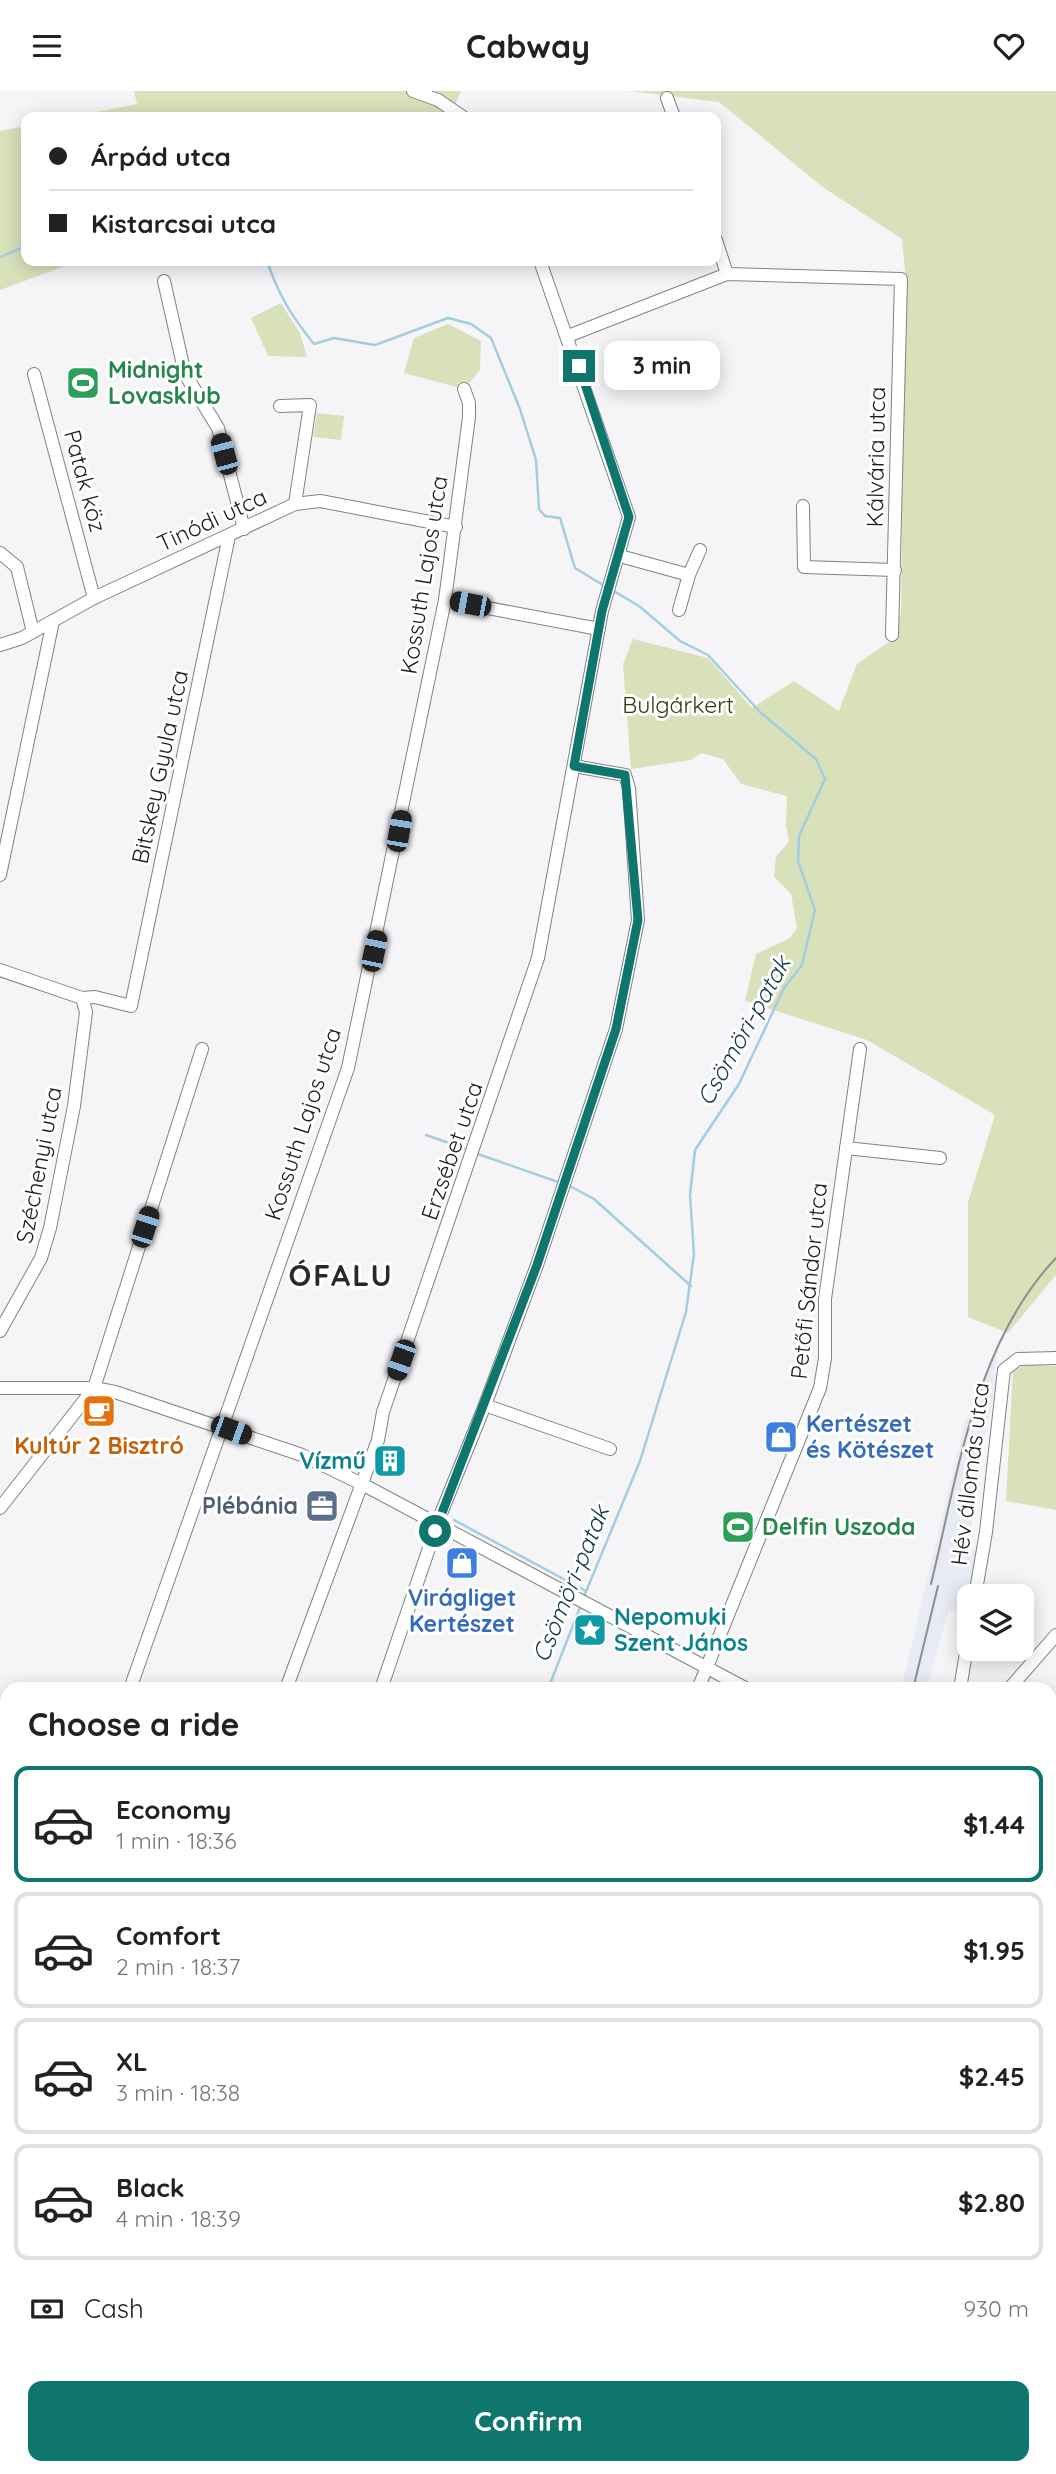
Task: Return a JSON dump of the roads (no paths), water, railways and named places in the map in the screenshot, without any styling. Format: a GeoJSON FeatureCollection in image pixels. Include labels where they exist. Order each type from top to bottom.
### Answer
{"type":"FeatureCollection","features":[{"type":"Feature","properties":{"kind":"street"},"geometry":{"type":"LineString","coordinates":[[413,91],[438,100],[456,112]]}},
{"type":"Feature","properties":{"kind":"street"},"geometry":{"type":"LineString","coordinates":[[667,98],[672,112]]}},
{"type":"Feature","properties":{"kind":"street"},"geometry":{"type":"LineString","coordinates":[[568,336],[727,274],[721,255]]}},
{"type":"Feature","properties":{"kind":"street","name":"Erzsébet utca"},"geometry":{"type":"LineString","coordinates":[[289,1682],[378,1440],[383,1412],[538,958],[602,611],[620,556],[629,517],[542,266]]}},
{"type":"Feature","properties":{"kind":"street","name":"Kálvária utca"},"geometry":{"type":"LineString","coordinates":[[727,274],[901,279],[892,635]]}},
{"type":"Feature","properties":{"kind":"street"},"geometry":{"type":"LineString","coordinates":[[164,281],[185,374],[218,428],[244,529]]}},
{"type":"Feature","properties":{"kind":"street","name":"Patak köz"},"geometry":{"type":"LineString","coordinates":[[34,374],[94,599]]}},
{"type":"Feature","properties":{"kind":"street","name":"Kossuth Lajos utca"},"geometry":{"type":"LineString","coordinates":[[132,1682],[348,1068],[445,600],[469,418],[470,403],[464,389]]}},
{"type":"Feature","properties":{"kind":"street"},"geometry":{"type":"LineString","coordinates":[[280,406],[310,405],[295,504]]}},
{"type":"Feature","properties":{"kind":"street","name":"Tinódi utca"},"geometry":{"type":"LineString","coordinates":[[0,645],[33,632],[94,599],[295,504],[320,501],[456,527]]}},
{"type":"Feature","properties":{"kind":"street"},"geometry":{"type":"LineString","coordinates":[[803,506],[804,567],[895,570]]}},
{"type":"Feature","properties":{"kind":"street","name":"Bitskey Gyula utca"},"geometry":{"type":"LineString","coordinates":[[82,998],[95,997],[131,1006],[229,536]]}},
{"type":"Feature","properties":{"kind":"street"},"geometry":{"type":"LineString","coordinates":[[679,610],[688,575],[699,549]]}},
{"type":"Feature","properties":{"kind":"street"},"geometry":{"type":"LineString","coordinates":[[0,553],[17,567],[33,632]]}},
{"type":"Feature","properties":{"kind":"street"},"geometry":{"type":"LineString","coordinates":[[620,556],[688,575]]}},
{"type":"Feature","properties":{"kind":"street"},"geometry":{"type":"LineString","coordinates":[[445,600],[599,629]]}},
{"type":"Feature","properties":{"kind":"street"},"geometry":{"type":"LineString","coordinates":[[0,875],[53,621]]}},
{"type":"Feature","properties":{"kind":"street"},"geometry":{"type":"LineString","coordinates":[[383,1682],[437,1525],[485,1405],[616,1029],[638,920],[625,775],[574,766]]}},
{"type":"Feature","properties":{"kind":"street"},"geometry":{"type":"LineString","coordinates":[[0,970],[82,998]]}},
{"type":"Feature","properties":{"kind":"street","name":"Széchenyi utca"},"geometry":{"type":"LineString","coordinates":[[0,1331],[41,1258],[59,1193],[86,1012],[82,998]]}},
{"type":"Feature","properties":{"kind":"street"},"geometry":{"type":"LineString","coordinates":[[0,1509],[94,1388],[202,1049]]}},
{"type":"Feature","properties":{"kind":"street","name":"Petőfi Sándor utca"},"geometry":{"type":"LineString","coordinates":[[701,1682],[820,1388],[825,1358],[825,1300],[860,1049]]}},
{"type":"Feature","properties":{"kind":"street"},"geometry":{"type":"LineString","coordinates":[[846,1148],[940,1158]]}},
{"type":"Feature","properties":{"kind":"street","name":"Hév állomás utca"},"geometry":{"type":"LineString","coordinates":[[977,1584],[986,1532],[1004,1370],[1018,1359],[1056,1358]]}},
{"type":"Feature","properties":{"kind":"street"},"geometry":{"type":"LineString","coordinates":[[0,1388],[94,1388],[221,1426],[302,1455],[362,1484],[734,1682]]}},
{"type":"Feature","properties":{"kind":"street"},"geometry":{"type":"LineString","coordinates":[[485,1405],[610,1449]]}},
{"type":"Feature","properties":{"kind":"street"},"geometry":{"type":"LineString","coordinates":[[1015,1682],[1056,1635]]}},
{"type":"Feature","properties":{"kind":"street"},"geometry":{"type":"LineString","coordinates":[[961,1682],[965,1661]]}},
{"type":"Feature","properties":{"kind":"waterway","name":"Csömöri-patak"},"geometry":{"type":"LineString","coordinates":[[0,257],[21,248]]}},
{"type":"Feature","properties":{"kind":"waterway","name":"Csömöri-patak"},"geometry":{"type":"LineString","coordinates":[[269,266],[286,305],[314,344],[334,338],[375,345],[448,318],[471,324],[491,338],[520,409],[536,460],[539,509],[545,516],[560,518],[575,568],[603,585]]}},
{"type":"Feature","properties":{"kind":"waterway","name":"Csömöri-patak"},"geometry":{"type":"LineString","coordinates":[[583,1599],[640,1461],[686,1312],[694,1254],[690,1195],[695,1150],[739,1084],[784,988],[802,965],[815,910],[798,861],[799,836],[825,779],[816,759],[760,712],[708,655],[680,641],[639,606],[612,590]]}},
{"type":"Feature","properties":{"kind":"waterway"},"geometry":{"type":"LineString","coordinates":[[426,1135],[469,1150]]}},
{"type":"Feature","properties":{"kind":"waterway"},"geometry":{"type":"LineString","coordinates":[[475,1153],[561,1183]]}},
{"type":"Feature","properties":{"kind":"waterway"},"geometry":{"type":"LineString","coordinates":[[568,1185],[594,1199],[691,1286]]}},
{"type":"Feature","properties":{"kind":"waterway"},"geometry":{"type":"LineString","coordinates":[[454,1520],[586,1591]]}},
{"type":"Feature","properties":{"kind":"waterway","name":"Csömöri-patak"},"geometry":{"type":"LineString","coordinates":[[551,1682],[581,1605]]}},
{"type":"Feature","properties":{"kind":"tram line"},"geometry":{"type":"LineString","coordinates":[[931,1584],[961,1455],[988,1369],[1006,1329],[1028,1292],[1056,1258]]}},
{"type":"Feature","properties":{"kind":"tram line"},"geometry":{"type":"LineString","coordinates":[[915,1682],[938,1586]]}},
{"type":"Feature","properties":{"kind":"place","name":"Midnight Lovasklub"},"geometry":{"type":"Point","coordinates":[83,383]}},
{"type":"Feature","properties":{"kind":"place","name":"Kultúr 2 Bisztró"},"geometry":{"type":"Point","coordinates":[99,1411]}},
{"type":"Feature","properties":{"kind":"place","name":"Kertészet és Kötészet"},"geometry":{"type":"Point","coordinates":[781,1437]}},
{"type":"Feature","properties":{"kind":"place","name":"Vízmű"},"geometry":{"type":"Point","coordinates":[390,1461]}},
{"type":"Feature","properties":{"kind":"place","name":"Plébánia"},"geometry":{"type":"Point","coordinates":[322,1506]}},
{"type":"Feature","properties":{"kind":"place","name":"Delfin Uszoda"},"geometry":{"type":"Point","coordinates":[738,1527]}},
{"type":"Feature","properties":{"kind":"place","name":"Virágliget Kertészet"},"geometry":{"type":"Point","coordinates":[462,1563]}},
{"type":"Feature","properties":{"kind":"place","name":"Nepomuki Szent János"},"geometry":{"type":"Point","coordinates":[590,1630]}},
{"type":"Feature","properties":{"kind":"district","name":"ÓFALU"},"geometry":{"type":"Point","coordinates":[341,1276]}},
{"type":"Feature","properties":{"kind":"park label","name":"Bulgárkert"},"geometry":{"type":"Point","coordinates":[678,705]}}]}
